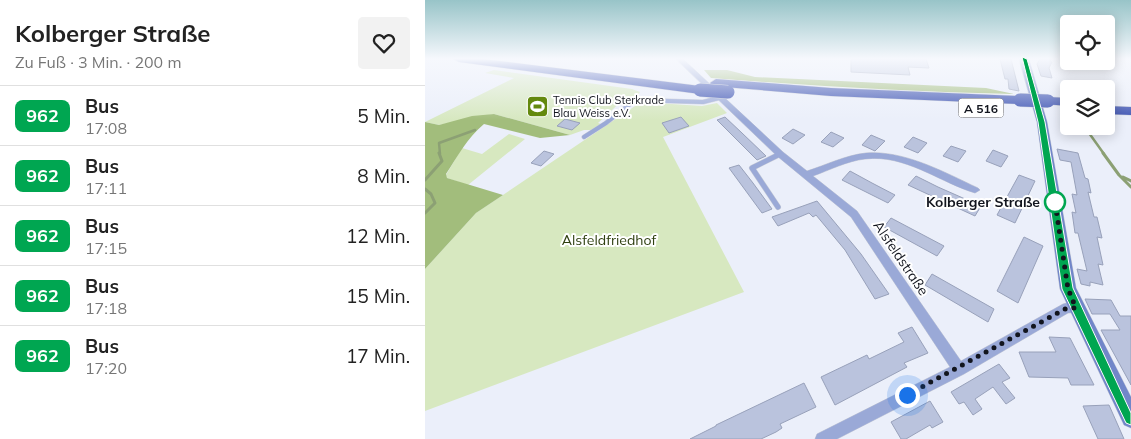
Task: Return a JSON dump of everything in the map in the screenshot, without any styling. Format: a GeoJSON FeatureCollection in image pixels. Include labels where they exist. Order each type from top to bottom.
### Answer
{"type":"FeatureCollection","features":[{"type":"Feature","properties":{"kind":"highway","name":"A 516"},"geometry":{"type":"LineString","coordinates":[[603,79],[700,90],[723,95],[1022,105],[1060,103]]}},
{"type":"Feature","properties":{"kind":"highway","name":"A 516"},"geometry":{"type":"LineString","coordinates":[[675,79],[1022,105]]}},
{"type":"Feature","properties":{"kind":"highway"},"geometry":{"type":"LineString","coordinates":[[1115,102],[1131,102]]}},
{"type":"Feature","properties":{"kind":"highway","name":"A 516"},"geometry":{"type":"LineString","coordinates":[[1048,105],[1060,108]]}},
{"type":"Feature","properties":{"kind":"highway"},"geometry":{"type":"LineString","coordinates":[[1115,110],[1131,111]]}},
{"type":"Feature","properties":{"kind":"street","name":"Alsfeldstraße"},"geometry":{"type":"LineString","coordinates":[[704,79],[723,95],[780,154],[860,221],[959,369]]}},
{"type":"Feature","properties":{"kind":"street"},"geometry":{"type":"LineString","coordinates":[[1030,79],[1042,122],[1068,289],[1131,418]]}},
{"type":"Feature","properties":{"kind":"street"},"geometry":{"type":"LineString","coordinates":[[805,174],[864,156],[879,156],[896,158],[935,172],[975,190]]}},
{"type":"Feature","properties":{"kind":"street"},"geometry":{"type":"LineString","coordinates":[[822,439],[959,369],[1067,308],[1076,308]]}},
{"type":"Feature","properties":{"kind":"lane"},"geometry":{"type":"LineString","coordinates":[[584,137],[606,123],[635,100],[703,102],[723,95]]}},
{"type":"Feature","properties":{"kind":"lane"},"geometry":{"type":"LineString","coordinates":[[778,207],[752,168],[780,154]]}},
{"type":"Feature","properties":{"kind":"green space","name":"Tennis Club Sterkrade Blau Weiss e.V."},"geometry":{"type":"Polygon","coordinates":[[[511,79],[563,79],[632,89],[640,92],[637,97],[625,98],[598,123],[601,124],[591,130],[584,130],[570,135],[494,114],[439,125],[425,122],[511,79]]]}},
{"type":"Feature","properties":{"kind":"green space"},"geometry":{"type":"Polygon","coordinates":[[[730,79],[807,79],[986,88],[1014,94],[938,92],[730,79]]]}},
{"type":"Feature","properties":{"kind":"green space","name":"Alsfeldfriedhof"},"geometry":{"type":"Polygon","coordinates":[[[641,102],[702,106],[717,103],[727,113],[663,137],[744,292],[425,411],[425,269],[476,213],[641,102]]]}},
{"type":"Feature","properties":{"kind":"green space"},"geometry":{"type":"Polygon","coordinates":[[[494,114],[570,135],[540,138],[484,124],[478,129],[446,174],[447,178],[503,195],[476,213],[425,269],[425,122],[439,125],[472,116],[494,114]]]}},
{"type":"Feature","properties":{"kind":"green space"},"geometry":{"type":"Polygon","coordinates":[[[509,134],[525,139],[468,185],[447,178],[446,175],[462,148],[482,154],[509,134]]]}},
{"type":"Feature","properties":{"kind":"building"},"geometry":{"type":"Polygon","coordinates":[[[1008,79],[1016,79],[1019,91],[1009,89],[1008,79]]]}},
{"type":"Feature","properties":{"kind":"building"},"geometry":{"type":"Polygon","coordinates":[[[681,117],[689,126],[669,133],[662,123],[681,117]]]}},
{"type":"Feature","properties":{"kind":"building"},"geometry":{"type":"Polygon","coordinates":[[[725,117],[766,156],[757,160],[717,120],[725,117]]]}},
{"type":"Feature","properties":{"kind":"building"},"geometry":{"type":"Polygon","coordinates":[[[565,119],[580,123],[572,130],[557,126],[565,119]]]}},
{"type":"Feature","properties":{"kind":"building"},"geometry":{"type":"Polygon","coordinates":[[[793,129],[805,135],[793,144],[782,138],[793,129]]]}},
{"type":"Feature","properties":{"kind":"building"},"geometry":{"type":"Polygon","coordinates":[[[831,132],[844,138],[833,147],[821,142],[831,132]]]}},
{"type":"Feature","properties":{"kind":"building"},"geometry":{"type":"Polygon","coordinates":[[[871,135],[885,141],[875,151],[862,145],[871,135]]]}},
{"type":"Feature","properties":{"kind":"building"},"geometry":{"type":"Polygon","coordinates":[[[913,137],[927,143],[918,153],[904,147],[913,137]]]}},
{"type":"Feature","properties":{"kind":"building"},"geometry":{"type":"Polygon","coordinates":[[[951,146],[966,151],[958,162],[943,156],[951,146]]]}},
{"type":"Feature","properties":{"kind":"building"},"geometry":{"type":"Polygon","coordinates":[[[1057,149],[1078,153],[1085,178],[1088,179],[1091,193],[1088,192],[1094,217],[1097,217],[1102,238],[1097,237],[1103,265],[1098,264],[1103,285],[1090,282],[1090,286],[1081,284],[1077,269],[1087,271],[1078,233],[1075,233],[1072,212],[1076,213],[1072,194],[1077,195],[1071,162],[1060,160],[1057,149]]]}},
{"type":"Feature","properties":{"kind":"building"},"geometry":{"type":"Polygon","coordinates":[[[993,150],[1008,156],[1001,167],[986,161],[993,150]]]}},
{"type":"Feature","properties":{"kind":"building"},"geometry":{"type":"Polygon","coordinates":[[[544,151],[554,154],[541,166],[531,163],[544,151]]]}},
{"type":"Feature","properties":{"kind":"building"},"geometry":{"type":"Polygon","coordinates":[[[739,165],[772,209],[762,213],[729,168],[739,165]]]}},
{"type":"Feature","properties":{"kind":"building"},"geometry":{"type":"Polygon","coordinates":[[[850,171],[895,195],[888,203],[842,180],[850,171]]]}},
{"type":"Feature","properties":{"kind":"building"},"geometry":{"type":"Polygon","coordinates":[[[1019,175],[1035,181],[1015,223],[997,215],[1019,175]]]}},
{"type":"Feature","properties":{"kind":"building"},"geometry":{"type":"Polygon","coordinates":[[[916,176],[981,206],[975,216],[908,185],[916,176]]]}},
{"type":"Feature","properties":{"kind":"building"},"geometry":{"type":"Polygon","coordinates":[[[817,201],[861,254],[889,294],[875,299],[845,250],[816,215],[813,217],[809,213],[778,226],[772,217],[817,201]]]}},
{"type":"Feature","properties":{"kind":"building"},"geometry":{"type":"Polygon","coordinates":[[[891,218],[944,246],[937,256],[884,227],[891,218]]]}},
{"type":"Feature","properties":{"kind":"building"},"geometry":{"type":"Polygon","coordinates":[[[1024,237],[1043,246],[1018,303],[997,291],[1024,237]]]}},
{"type":"Feature","properties":{"kind":"building"},"geometry":{"type":"Polygon","coordinates":[[[932,274],[994,309],[988,322],[925,285],[932,274]]]}},
{"type":"Feature","properties":{"kind":"building"},"geometry":{"type":"Polygon","coordinates":[[[1085,299],[1111,300],[1120,316],[1131,316],[1131,385],[1101,330],[1120,330],[1110,314],[1092,314],[1085,299]]]}},
{"type":"Feature","properties":{"kind":"building"},"geometry":{"type":"Polygon","coordinates":[[[912,327],[928,353],[904,363],[907,367],[835,405],[821,377],[867,355],[869,359],[904,342],[898,333],[912,327]]]}},
{"type":"Feature","properties":{"kind":"building"},"geometry":{"type":"Polygon","coordinates":[[[1049,337],[1070,338],[1094,385],[1071,385],[1068,378],[1029,377],[1019,352],[1056,352],[1049,337]]]}},
{"type":"Feature","properties":{"kind":"building"},"geometry":{"type":"Polygon","coordinates":[[[999,364],[1010,378],[1002,382],[1015,398],[1006,404],[993,387],[975,399],[982,409],[973,415],[964,402],[959,404],[951,392],[999,364]]]}},
{"type":"Feature","properties":{"kind":"building"},"geometry":{"type":"Polygon","coordinates":[[[804,383],[816,407],[780,424],[782,428],[776,432],[761,439],[690,439],[716,425],[804,383]]]}},
{"type":"Feature","properties":{"kind":"building"},"geometry":{"type":"Polygon","coordinates":[[[930,401],[943,422],[932,428],[930,425],[906,439],[901,439],[891,422],[930,401]]]}},
{"type":"Feature","properties":{"kind":"building"},"geometry":{"type":"Polygon","coordinates":[[[1109,405],[1124,439],[1098,439],[1083,406],[1109,405]]]}},
{"type":"Feature","properties":{"kind":"waterway"},"geometry":{"type":"LineString","coordinates":[[440,154],[439,143],[475,130]]}},
{"type":"Feature","properties":{"kind":"waterway"},"geometry":{"type":"LineString","coordinates":[[1090,135],[1104,154]]}},
{"type":"Feature","properties":{"kind":"waterway"},"geometry":{"type":"LineString","coordinates":[[425,180],[442,161],[439,153]]}},
{"type":"Feature","properties":{"kind":"waterway"},"geometry":{"type":"LineString","coordinates":[[1103,153],[1119,175],[1131,187]]}},
{"type":"Feature","properties":{"kind":"waterway"},"geometry":{"type":"LineString","coordinates":[[1123,177],[1131,181]]}},
{"type":"Feature","properties":{"kind":"waterway"},"geometry":{"type":"LineString","coordinates":[[425,189],[431,194],[435,203],[425,213]]}},
{"type":"Feature","properties":{"kind":"bus line","name":"962"},"geometry":{"type":"LineString","coordinates":[[1030,79],[1042,122],[1068,289],[1131,418]]}},
{"type":"Feature","properties":{"kind":"place","name":"Tennis Club Sterkrade Blau Weiss e.V."},"geometry":{"type":"Point","coordinates":[537,106]}},
{"type":"Feature","properties":{"kind":"place","name":"Kolberger Straße"},"geometry":{"type":"Point","coordinates":[1055,202]}},
{"type":"Feature","properties":{"kind":"route"},"geometry":{"type":"LineString","coordinates":[[907,395],[959,369],[1067,308],[1076,308],[1068,289],[1055,202]]}}]}
